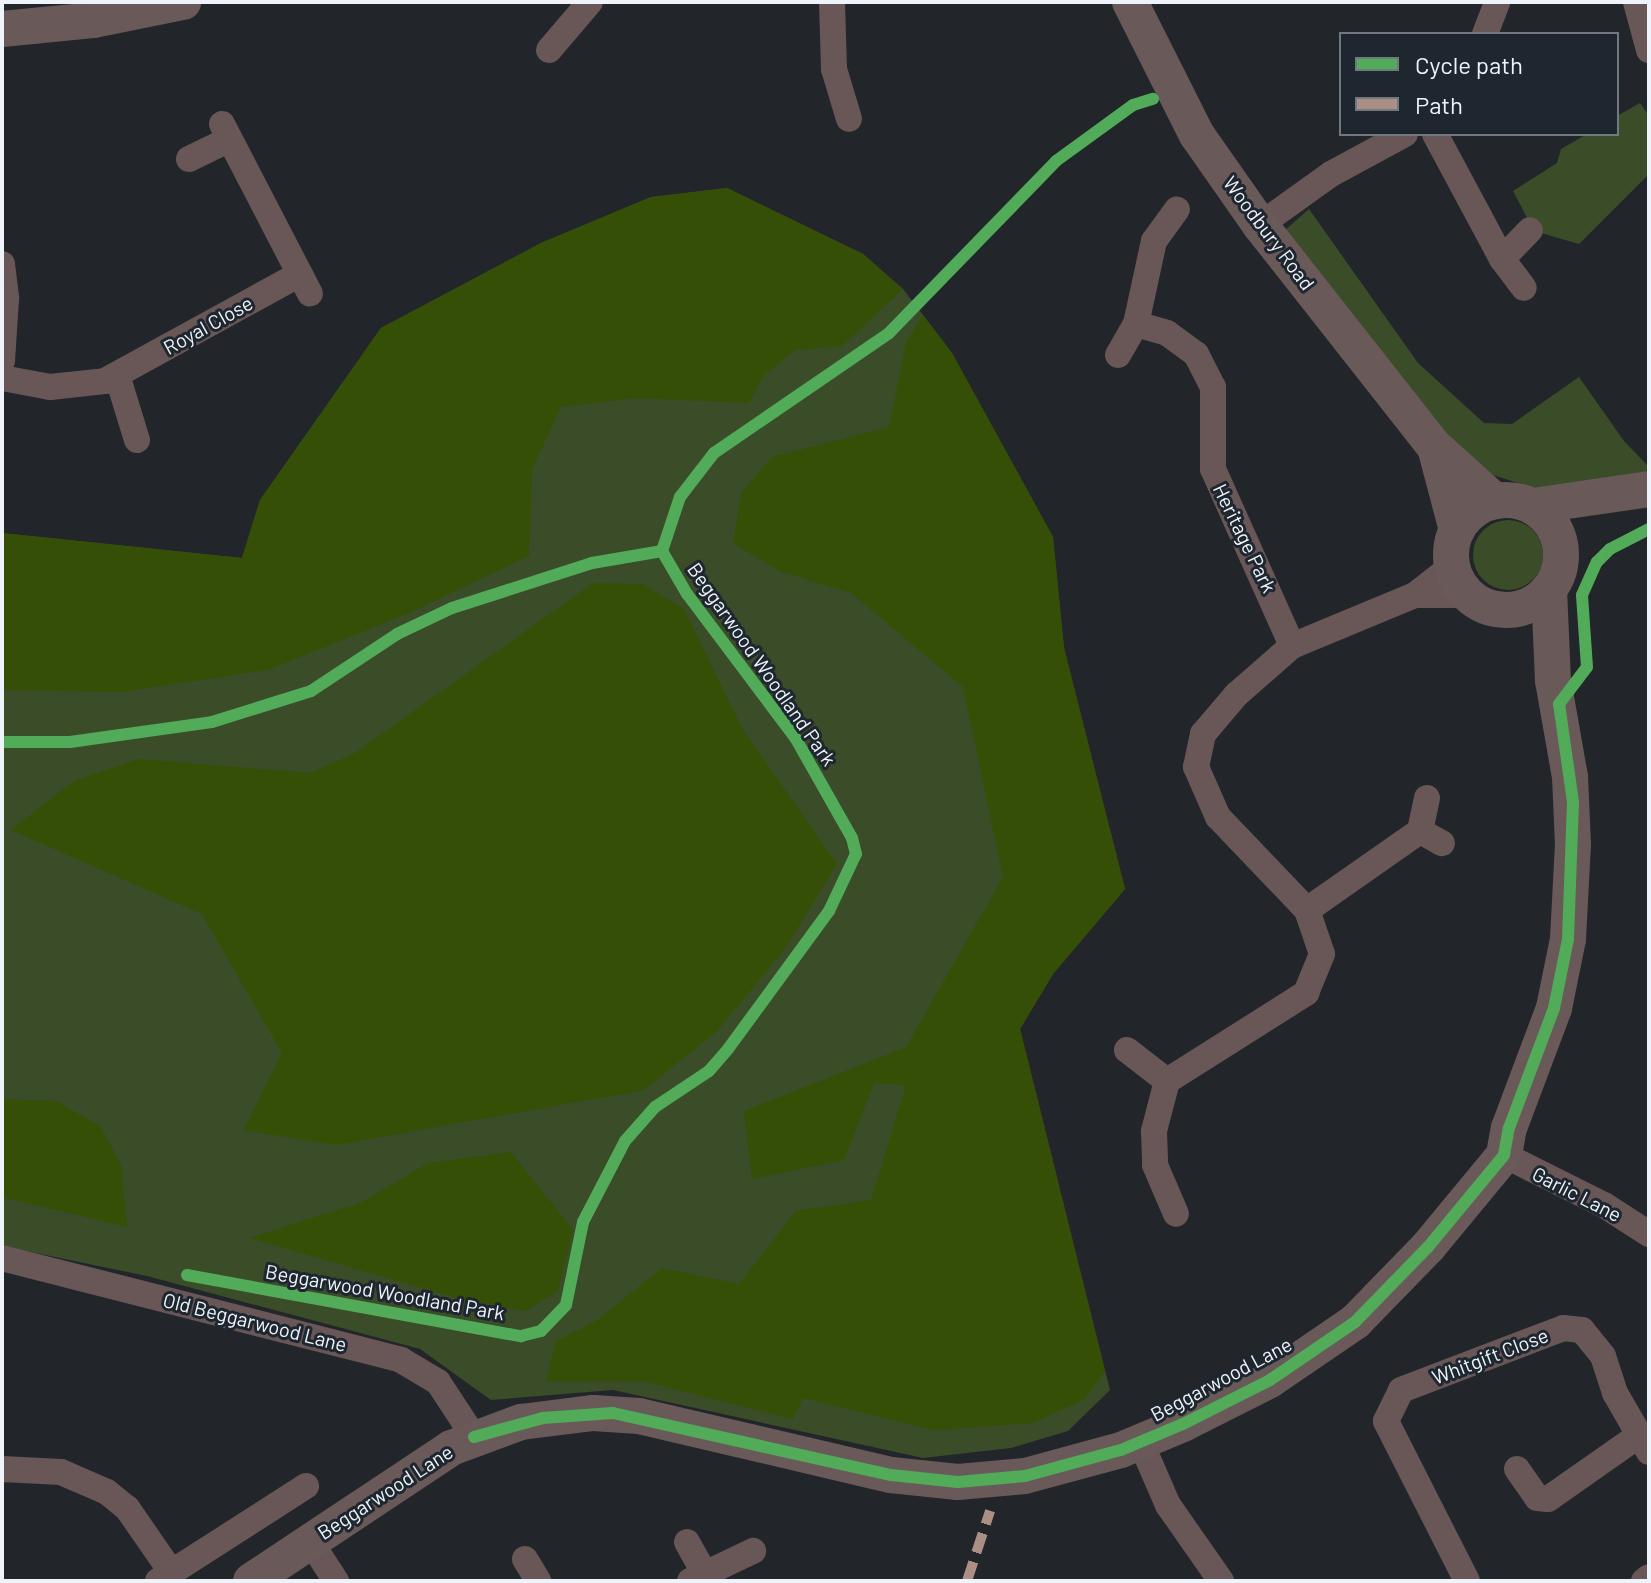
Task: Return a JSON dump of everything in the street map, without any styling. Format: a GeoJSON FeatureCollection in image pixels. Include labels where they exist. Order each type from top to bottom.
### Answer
{"type":"FeatureCollection","features":[{"type":"Feature","properties":{"kind":"street"},"geometry":{"type":"LineString","coordinates":[[2,29],[93,20],[183,2]]}},
{"type":"Feature","properties":{"kind":"street"},"geometry":{"type":"LineString","coordinates":[[549,50],[590,2]]}},
{"type":"Feature","properties":{"kind":"street"},"geometry":{"type":"LineString","coordinates":[[832,2],[834,69],[849,119]]}},
{"type":"Feature","properties":{"kind":"street","name":"Woodbury Road"},"geometry":{"type":"LineString","coordinates":[[1130,2],[1197,135],[1260,225],[1435,447],[1495,501]]}},
{"type":"Feature","properties":{"kind":"street"},"geometry":{"type":"LineString","coordinates":[[1486,32],[1497,2]]}},
{"type":"Feature","properties":{"kind":"street"},"geometry":{"type":"LineString","coordinates":[[1636,2],[1649,50]]}},
{"type":"Feature","properties":{"kind":"street","name":"Royal Close"},"geometry":{"type":"LineString","coordinates":[[2,378],[65,387],[117,375],[305,284],[225,132],[189,159]]}},
{"type":"Feature","properties":{"kind":"street"},"geometry":{"type":"LineString","coordinates":[[1260,225],[1331,174],[1401,136]]}},
{"type":"Feature","properties":{"kind":"street"},"geometry":{"type":"LineString","coordinates":[[1436,136],[1502,259],[1524,288]]}},
{"type":"Feature","properties":{"kind":"street"},"geometry":{"type":"LineString","coordinates":[[1118,355],[1136,324],[1154,241],[1177,209]]}},
{"type":"Feature","properties":{"kind":"street"},"geometry":{"type":"LineString","coordinates":[[1502,259],[1530,230]]}},
{"type":"Feature","properties":{"kind":"street"},"geometry":{"type":"LineString","coordinates":[[2,264],[6,299],[2,361]]}},
{"type":"Feature","properties":{"kind":"street","name":"Heritage Park"},"geometry":{"type":"LineString","coordinates":[[1136,324],[1167,333],[1196,354],[1213,387],[1213,469],[1292,646]]}},
{"type":"Feature","properties":{"kind":"street"},"geometry":{"type":"LineString","coordinates":[[117,375],[137,440]]}},
{"type":"Feature","properties":{"kind":"street","name":"Woodbury Road"},"geometry":{"type":"LineString","coordinates":[[1435,447],[1457,530]]}},
{"type":"Feature","properties":{"kind":"street"},"geometry":{"type":"LineString","coordinates":[[1460,580],[1457,530],[1472,512],[1495,501],[1533,506],[1632,493]]}},
{"type":"Feature","properties":{"kind":"street"},"geometry":{"type":"LineString","coordinates":[[1460,580],[1506,610],[1535,602],[1555,576],[1584,526],[1632,493]]}},
{"type":"Feature","properties":{"kind":"street"},"geometry":{"type":"LineString","coordinates":[[1533,506],[1554,528],[1555,576]]}},
{"type":"Feature","properties":{"kind":"street","name":"Beggarwood Lane"},"geometry":{"type":"LineString","coordinates":[[251,1581],[474,1437],[543,1418],[613,1413],[891,1475],[958,1482],[1025,1476],[1141,1443],[1270,1380],[1355,1322],[1420,1256],[1504,1155],[1509,1128],[1554,1008],[1570,916],[1573,802],[1553,681],[1555,576]]}},
{"type":"Feature","properties":{"kind":"street"},"geometry":{"type":"LineString","coordinates":[[1176,1214],[1155,1165],[1154,1131],[1167,1081],[1306,993],[1322,954],[1307,910],[1218,817],[1196,767],[1203,734],[1236,695],[1292,646],[1415,595],[1460,580]]}},
{"type":"Feature","properties":{"kind":"street","name":"Beggarwood Lane"},"geometry":{"type":"LineString","coordinates":[[1506,610],[1553,681]]}},
{"type":"Feature","properties":{"kind":"street"},"geometry":{"type":"LineString","coordinates":[[1307,910],[1431,837],[1427,798]]}},
{"type":"Feature","properties":{"kind":"street"},"geometry":{"type":"LineString","coordinates":[[1127,1050],[1167,1081]]}},
{"type":"Feature","properties":{"kind":"street","name":"Garlic Lane"},"geometry":{"type":"LineString","coordinates":[[1504,1155],[1604,1205],[1649,1234]]}},
{"type":"Feature","properties":{"kind":"street","name":"Old Beggarwood Lane"},"geometry":{"type":"LineString","coordinates":[[2,1258],[401,1360],[438,1382],[474,1437]]}},
{"type":"Feature","properties":{"kind":"street","name":"Whitgift Close"},"geometry":{"type":"LineString","coordinates":[[1467,1581],[1386,1421],[1401,1390],[1563,1328],[1582,1330],[1603,1356],[1644,1444]]}},
{"type":"Feature","properties":{"kind":"street"},"geometry":{"type":"LineString","coordinates":[[1141,1443],[1168,1505],[1221,1581]]}},
{"type":"Feature","properties":{"kind":"street"},"geometry":{"type":"LineString","coordinates":[[1517,1469],[1537,1498],[1548,1499],[1644,1444]]}},
{"type":"Feature","properties":{"kind":"street"},"geometry":{"type":"LineString","coordinates":[[2,1469],[61,1472],[107,1492],[127,1508],[165,1577],[306,1486]]}},
{"type":"Feature","properties":{"kind":"street"},"geometry":{"type":"LineString","coordinates":[[310,1541],[336,1581]]}},
{"type":"Feature","properties":{"kind":"street"},"geometry":{"type":"LineString","coordinates":[[687,1542],[696,1576],[753,1551]]}},
{"type":"Feature","properties":{"kind":"street"},"geometry":{"type":"LineString","coordinates":[[1644,1581],[1649,1577]]}},
{"type":"Feature","properties":{"kind":"green space"},"geometry":{"type":"Polygon","coordinates":[[[1640,103],[1649,116],[1649,174],[1579,244],[1534,231],[1513,191],[1557,163],[1561,149],[1584,136],[1619,136],[1619,115],[1640,103]]]}},
{"type":"Feature","properties":{"kind":"green space"},"geometry":{"type":"Polygon","coordinates":[[[727,188],[863,254],[903,289],[952,353],[1053,537],[1064,648],[1125,889],[1053,974],[1020,1029],[1110,1390],[1068,1431],[1011,1448],[923,1458],[613,1390],[491,1400],[420,1349],[147,1276],[2,1246],[2,533],[242,558],[260,500],[381,328],[541,243],[651,197],[727,188]]]}},
{"type":"Feature","properties":{"kind":"green space"},"geometry":{"type":"Polygon","coordinates":[[[727,188],[863,254],[903,289],[842,346],[796,350],[763,376],[749,403],[636,398],[561,407],[532,469],[529,556],[409,613],[268,670],[121,692],[2,690],[2,533],[242,558],[260,500],[381,328],[541,243],[651,197],[727,188]]]}},
{"type":"Feature","properties":{"kind":"green space"},"geometry":{"type":"Polygon","coordinates":[[[1309,209],[1418,363],[1484,423],[1512,424],[1579,377],[1624,441],[1649,467],[1649,475],[1542,490],[1486,473],[1445,439],[1284,231],[1309,209]]]}},
{"type":"Feature","properties":{"kind":"green space"},"geometry":{"type":"Polygon","coordinates":[[[923,315],[952,353],[1053,537],[1064,648],[1125,889],[1053,974],[1020,1029],[1105,1371],[1084,1400],[1032,1423],[933,1430],[803,1398],[793,1419],[643,1381],[546,1381],[556,1341],[596,1321],[662,1268],[739,1284],[796,1211],[871,1200],[906,1085],[874,1083],[844,1160],[752,1179],[744,1111],[906,1047],[1003,877],[963,687],[851,593],[779,571],[733,543],[741,493],[772,457],[889,427],[906,342],[923,315]]]}},
{"type":"Feature","properties":{"kind":"green space"},"geometry":{"type":"Polygon","coordinates":[[[1515,520],[1537,535],[1543,555],[1541,569],[1533,580],[1522,588],[1501,590],[1483,580],[1475,569],[1473,548],[1483,530],[1494,522],[1515,520]]]}},
{"type":"Feature","properties":{"kind":"green space"},"geometry":{"type":"Polygon","coordinates":[[[593,583],[643,584],[684,609],[743,730],[837,864],[784,950],[717,1031],[644,1090],[336,1145],[244,1130],[282,1053],[202,914],[11,830],[72,782],[138,759],[310,773],[355,753],[593,583]]]}},
{"type":"Feature","properties":{"kind":"green space"},"geometry":{"type":"Polygon","coordinates":[[[2,1099],[56,1101],[101,1127],[121,1165],[127,1227],[2,1197],[2,1099]]]}},
{"type":"Feature","properties":{"kind":"green space"},"geometry":{"type":"Polygon","coordinates":[[[511,1152],[573,1230],[558,1291],[525,1311],[457,1298],[249,1238],[362,1202],[428,1163],[511,1152]]]}},
{"type":"Feature","properties":{"kind":"marked path"},"geometry":{"type":"LineString","coordinates":[[967,1581],[990,1511]]}},
{"type":"Feature","properties":{"kind":"cycle path","name":"Beggarwood Woodland Park"},"geometry":{"type":"LineString","coordinates":[[187,1275],[521,1336],[541,1331],[566,1305],[583,1222],[625,1141],[655,1107],[709,1071],[728,1049],[829,911],[856,854],[852,838],[796,739],[687,594],[662,551],[680,497],[714,453],[889,333],[1056,161],[1133,105],[1153,99]]}},
{"type":"Feature","properties":{"kind":"cycle path"},"geometry":{"type":"LineString","coordinates":[[474,1437],[543,1418],[613,1413],[891,1475],[958,1482],[1025,1476],[1121,1450],[1183,1424],[1270,1380],[1355,1322],[1428,1247],[1504,1155],[1509,1128],[1554,1008],[1568,939],[1573,802],[1559,704],[1587,667],[1582,595],[1597,562],[1610,549],[1649,529]]}},
{"type":"Feature","properties":{"kind":"cycle path"},"geometry":{"type":"LineString","coordinates":[[2,742],[70,742],[212,722],[311,691],[397,634],[452,608],[592,563],[662,551]]}}]}
